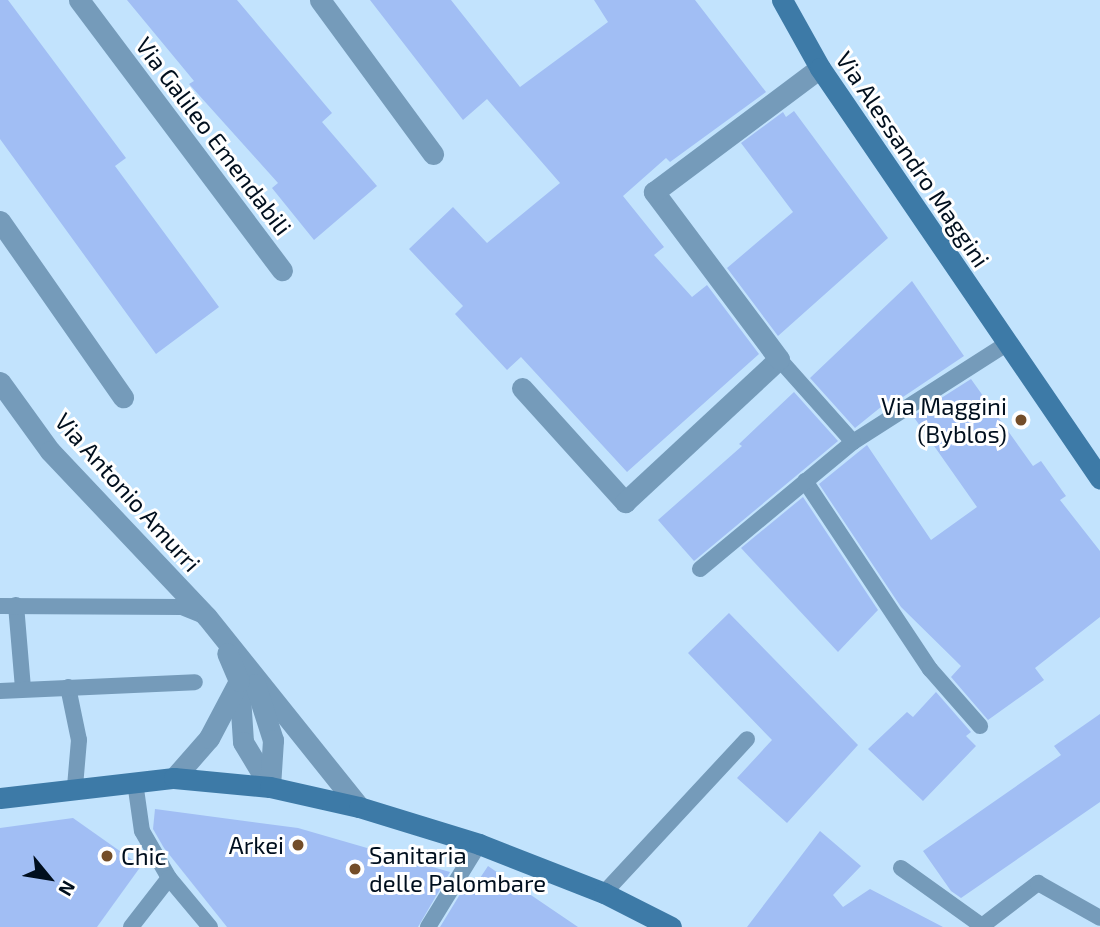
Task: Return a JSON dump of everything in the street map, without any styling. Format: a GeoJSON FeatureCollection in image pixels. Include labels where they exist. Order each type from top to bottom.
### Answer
{"type":"FeatureCollection","features":[{"type":"Feature","properties":{"kind":"street","name":"Via Galileo Emendabili"},"geometry":{"type":"LineString","coordinates":[[79,0],[282,270]]}},
{"type":"Feature","properties":{"kind":"street"},"geometry":{"type":"LineString","coordinates":[[320,0],[433,154]]}},
{"type":"Feature","properties":{"kind":"street","name":"Via Alessandro Maggini"},"geometry":{"type":"LineString","coordinates":[[782,0],[820,68],[1100,479]]}},
{"type":"Feature","properties":{"kind":"street"},"geometry":{"type":"LineString","coordinates":[[522,388],[625,502],[779,359],[654,192],[820,68]]}},
{"type":"Feature","properties":{"kind":"street"},"geometry":{"type":"LineString","coordinates":[[0,221],[123,397]]}},
{"type":"Feature","properties":{"kind":"street","name":"Via Antonio Amurri"},"geometry":{"type":"LineString","coordinates":[[0,382],[50,451],[206,617],[245,676],[359,807]]}},
{"type":"Feature","properties":{"kind":"street"},"geometry":{"type":"LineString","coordinates":[[174,778],[209,738],[245,676]]}},
{"type":"Feature","properties":{"kind":"street"},"geometry":{"type":"LineString","coordinates":[[245,676],[243,742],[270,787]]}},
{"type":"Feature","properties":{"kind":"street"},"geometry":{"type":"LineString","coordinates":[[0,798],[75,787],[174,778],[270,787],[359,807],[479,844],[604,893],[670,927]]}},
{"type":"Feature","properties":{"kind":"lane"},"geometry":{"type":"LineString","coordinates":[[700,569],[853,442],[1006,344]]}},
{"type":"Feature","properties":{"kind":"lane"},"geometry":{"type":"LineString","coordinates":[[779,359],[853,442]]}},
{"type":"Feature","properties":{"kind":"lane"},"geometry":{"type":"LineString","coordinates":[[804,481],[930,669],[980,726]]}},
{"type":"Feature","properties":{"kind":"lane"},"geometry":{"type":"LineString","coordinates":[[23,689],[8,606],[181,607],[206,617]]}},
{"type":"Feature","properties":{"kind":"lane"},"geometry":{"type":"LineString","coordinates":[[0,691],[195,682]]}},
{"type":"Feature","properties":{"kind":"lane"},"geometry":{"type":"LineString","coordinates":[[68,687],[79,740],[75,787]]}},
{"type":"Feature","properties":{"kind":"lane"},"geometry":{"type":"LineString","coordinates":[[604,893],[747,739]]}},
{"type":"Feature","properties":{"kind":"lane"},"geometry":{"type":"LineString","coordinates":[[135,782],[142,831],[169,878],[210,927]]}},
{"type":"Feature","properties":{"kind":"lane"},"geometry":{"type":"LineString","coordinates":[[428,927],[479,844]]}},
{"type":"Feature","properties":{"kind":"lane"},"geometry":{"type":"LineString","coordinates":[[901,868],[982,926],[1038,883],[1100,918]]}},
{"type":"Feature","properties":{"kind":"lane"},"geometry":{"type":"LineString","coordinates":[[131,927],[169,878]]}},
{"type":"Feature","properties":{"kind":"building"},"geometry":{"type":"Polygon","coordinates":[[[0,0],[8,0],[126,158],[115,166],[219,307],[156,354],[0,139],[0,0]]]}},
{"type":"Feature","properties":{"kind":"building"},"geometry":{"type":"Polygon","coordinates":[[[127,0],[237,0],[332,113],[322,122],[377,186],[314,240],[272,188],[278,183],[189,84],[194,81],[127,0]]]}},
{"type":"Feature","properties":{"kind":"building"},"geometry":{"type":"Polygon","coordinates":[[[370,0],[451,0],[520,87],[608,22],[594,0],[695,0],[766,92],[670,162],[666,158],[623,196],[664,247],[654,255],[692,297],[707,285],[759,354],[627,472],[521,357],[507,370],[455,314],[463,306],[409,249],[453,207],[487,243],[560,183],[487,99],[463,120],[370,0]]]}},
{"type":"Feature","properties":{"kind":"building"},"geometry":{"type":"Polygon","coordinates":[[[794,111],[888,238],[778,336],[727,268],[793,212],[741,143],[783,112],[786,117],[794,111]]]}},
{"type":"Feature","properties":{"kind":"building"},"geometry":{"type":"Polygon","coordinates":[[[912,281],[964,356],[900,399],[897,394],[855,428],[810,378],[912,281]]]}},
{"type":"Feature","properties":{"kind":"building"},"geometry":{"type":"Polygon","coordinates":[[[971,379],[1033,466],[1041,461],[1066,496],[1060,500],[1100,551],[1100,617],[1035,668],[1044,680],[988,720],[951,677],[961,666],[901,607],[819,484],[867,445],[931,540],[977,507],[913,416],[971,379]]]}},
{"type":"Feature","properties":{"kind":"building"},"geometry":{"type":"Polygon","coordinates":[[[794,392],[838,441],[694,561],[658,520],[742,446],[739,444],[794,392]]]}},
{"type":"Feature","properties":{"kind":"building"},"geometry":{"type":"Polygon","coordinates":[[[803,497],[878,610],[838,652],[741,548],[803,497]]]}},
{"type":"Feature","properties":{"kind":"building"},"geometry":{"type":"Polygon","coordinates":[[[729,613],[858,745],[787,823],[737,778],[772,740],[688,653],[729,613]]]}},
{"type":"Feature","properties":{"kind":"building"},"geometry":{"type":"Polygon","coordinates":[[[936,692],[971,732],[966,736],[976,746],[923,801],[868,749],[907,712],[913,717],[936,692]]]}},
{"type":"Feature","properties":{"kind":"building"},"geometry":{"type":"Polygon","coordinates":[[[1100,714],[1100,802],[961,898],[951,891],[923,851],[1061,755],[1054,746],[1100,714]]]}},
{"type":"Feature","properties":{"kind":"building"},"geometry":{"type":"Polygon","coordinates":[[[155,809],[298,828],[450,872],[418,927],[227,927],[164,848],[153,829],[155,809]]]}},
{"type":"Feature","properties":{"kind":"building"},"geometry":{"type":"Polygon","coordinates":[[[73,818],[141,866],[97,927],[0,927],[0,828],[73,818]]]}},
{"type":"Feature","properties":{"kind":"building"},"geometry":{"type":"Polygon","coordinates":[[[820,831],[861,866],[833,895],[843,907],[870,889],[943,927],[747,927],[820,831]]]}},
{"type":"Feature","properties":{"kind":"building"},"geometry":{"type":"Polygon","coordinates":[[[488,866],[578,927],[440,927],[470,878],[478,881],[488,866]]]}},
{"type":"Feature","properties":{"kind":"place","name":"Via Maggini (Byblos)"},"geometry":{"type":"Point","coordinates":[1021,420]}},
{"type":"Feature","properties":{"kind":"place","name":"Arkei"},"geometry":{"type":"Point","coordinates":[298,845]}},
{"type":"Feature","properties":{"kind":"place","name":"Chic"},"geometry":{"type":"Point","coordinates":[107,856]}},
{"type":"Feature","properties":{"kind":"place","name":"Sanitaria delle Palombare"},"geometry":{"type":"Point","coordinates":[355,869]}}]}
